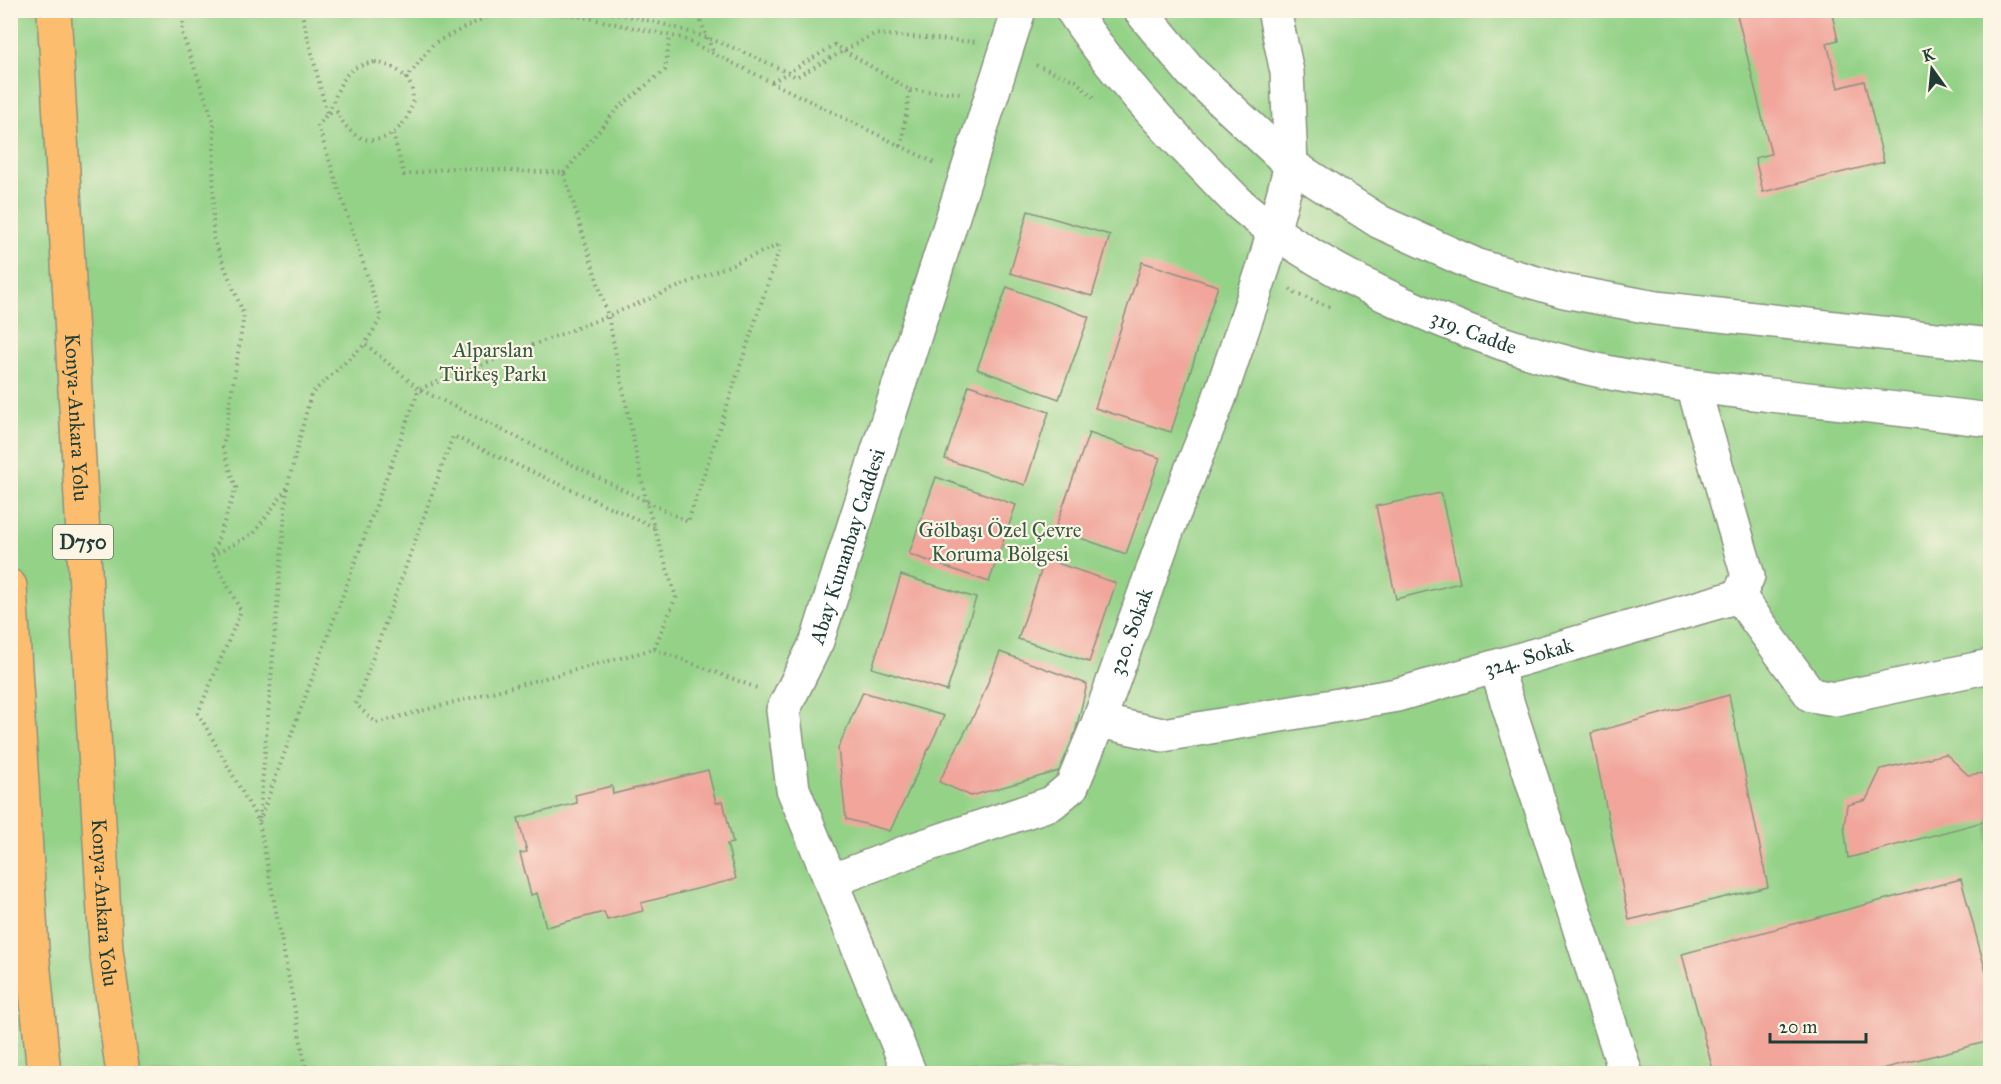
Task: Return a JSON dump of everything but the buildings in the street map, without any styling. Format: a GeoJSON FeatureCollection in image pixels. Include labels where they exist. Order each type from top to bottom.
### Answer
{"type":"FeatureCollection","features":[{"type":"Feature","properties":{"kind":"highway","name":"Konya-Ankara Yolu"},"geometry":{"type":"LineString","coordinates":[[54,10],[106,950],[123,1074]]}},
{"type":"Feature","properties":{"kind":"highway"},"geometry":{"type":"LineString","coordinates":[[58,92],[70,10]]}},
{"type":"Feature","properties":{"kind":"highway"},"geometry":{"type":"LineString","coordinates":[[10,586],[32,950],[44,1074]]}},
{"type":"Feature","properties":{"kind":"street","name":"Abay Kunanbay Caddesi"},"geometry":{"type":"LineString","coordinates":[[910,1074],[793,789],[783,710],[817,641],[1019,10]]}},
{"type":"Feature","properties":{"kind":"street","name":"319. Cadde"},"geometry":{"type":"LineString","coordinates":[[1072,10],[1096,46],[1157,119],[1240,204],[1274,230],[1350,277],[1417,310],[1477,334],[1574,365],[1693,386],[1990,420]]}},
{"type":"Feature","properties":{"kind":"street"},"geometry":{"type":"LineString","coordinates":[[1140,10],[1192,74],[1292,165],[1380,222],[1478,266],[1564,291],[1703,314],[1990,345]]}},
{"type":"Feature","properties":{"kind":"street","name":"320. Sokak"},"geometry":{"type":"LineString","coordinates":[[831,881],[909,850],[1052,803],[1072,786],[1165,536],[1219,399],[1264,267],[1292,165],[1288,83],[1274,10]]}},
{"type":"Feature","properties":{"kind":"street"},"geometry":{"type":"LineString","coordinates":[[1693,386],[1748,576],[1739,596],[1811,694],[1835,699],[1990,666]]}},
{"type":"Feature","properties":{"kind":"street","name":"324. Sokak"},"geometry":{"type":"LineString","coordinates":[[1098,721],[1162,735],[1396,695],[1739,596]]}},
{"type":"Feature","properties":{"kind":"street"},"geometry":{"type":"LineString","coordinates":[[1496,667],[1626,1074]]}},
{"type":"Feature","properties":{"kind":"path"},"geometry":{"type":"LineString","coordinates":[[184,10],[182,33],[214,122],[213,238],[244,315],[223,447],[236,489],[212,556],[241,612],[198,713],[259,822]]}},
{"type":"Feature","properties":{"kind":"path"},"geometry":{"type":"LineString","coordinates":[[301,10],[327,114]]}},
{"type":"Feature","properties":{"kind":"path"},"geometry":{"type":"LineString","coordinates":[[406,79],[434,43],[500,10]]}},
{"type":"Feature","properties":{"kind":"path"},"geometry":{"type":"LineString","coordinates":[[550,10],[682,38],[964,178]]}},
{"type":"Feature","properties":{"kind":"path"},"geometry":{"type":"LineString","coordinates":[[588,10],[612,13],[733,46],[796,77],[874,34],[981,42]]}},
{"type":"Feature","properties":{"kind":"path"},"geometry":{"type":"LineString","coordinates":[[696,10],[714,54]]}},
{"type":"Feature","properties":{"kind":"path"},"geometry":{"type":"LineString","coordinates":[[564,173],[616,110],[665,70],[670,36]]}},
{"type":"Feature","properties":{"kind":"path"},"geometry":{"type":"LineString","coordinates":[[771,82],[835,45],[910,90],[991,94]]}},
{"type":"Feature","properties":{"kind":"path"},"geometry":{"type":"LineString","coordinates":[[308,1074],[259,822],[287,488],[311,394],[365,344],[381,318],[318,126],[327,114],[343,77],[363,64],[387,64],[398,70],[412,90],[410,115],[393,134],[383,139],[360,137],[342,122],[337,112],[327,114]]}},
{"type":"Feature","properties":{"kind":"path"},"geometry":{"type":"LineString","coordinates":[[901,146],[910,90]]}},
{"type":"Feature","properties":{"kind":"path"},"geometry":{"type":"LineString","coordinates":[[393,134],[404,175],[450,168],[564,173]]}},
{"type":"Feature","properties":{"kind":"path"},"geometry":{"type":"LineString","coordinates":[[564,173],[608,316],[646,501],[676,597],[654,649]]}},
{"type":"Feature","properties":{"kind":"path"},"geometry":{"type":"LineString","coordinates":[[259,822],[419,389],[608,316],[781,244],[688,522],[419,389],[365,344]]}},
{"type":"Feature","properties":{"kind":"path"},"geometry":{"type":"LineString","coordinates":[[654,527],[453,436],[356,704],[376,723],[654,649],[788,700]]}},
{"type":"Feature","properties":{"kind":"path"},"geometry":{"type":"LineString","coordinates":[[212,556],[254,533],[287,488]]}},
{"type":"Feature","properties":{"kind":"green space","name":"Gölbaşı Özel Çevre Koruma Bölgesi"},"geometry":{"type":"Polygon","coordinates":[[[10,11],[1990,11],[1990,1073],[11,1073],[10,11]]]}},
{"type":"Feature","properties":{"kind":"park label","name":"Alparslan Türkeş Parkı"},"geometry":{"type":"Point","coordinates":[493,362]}}]}
